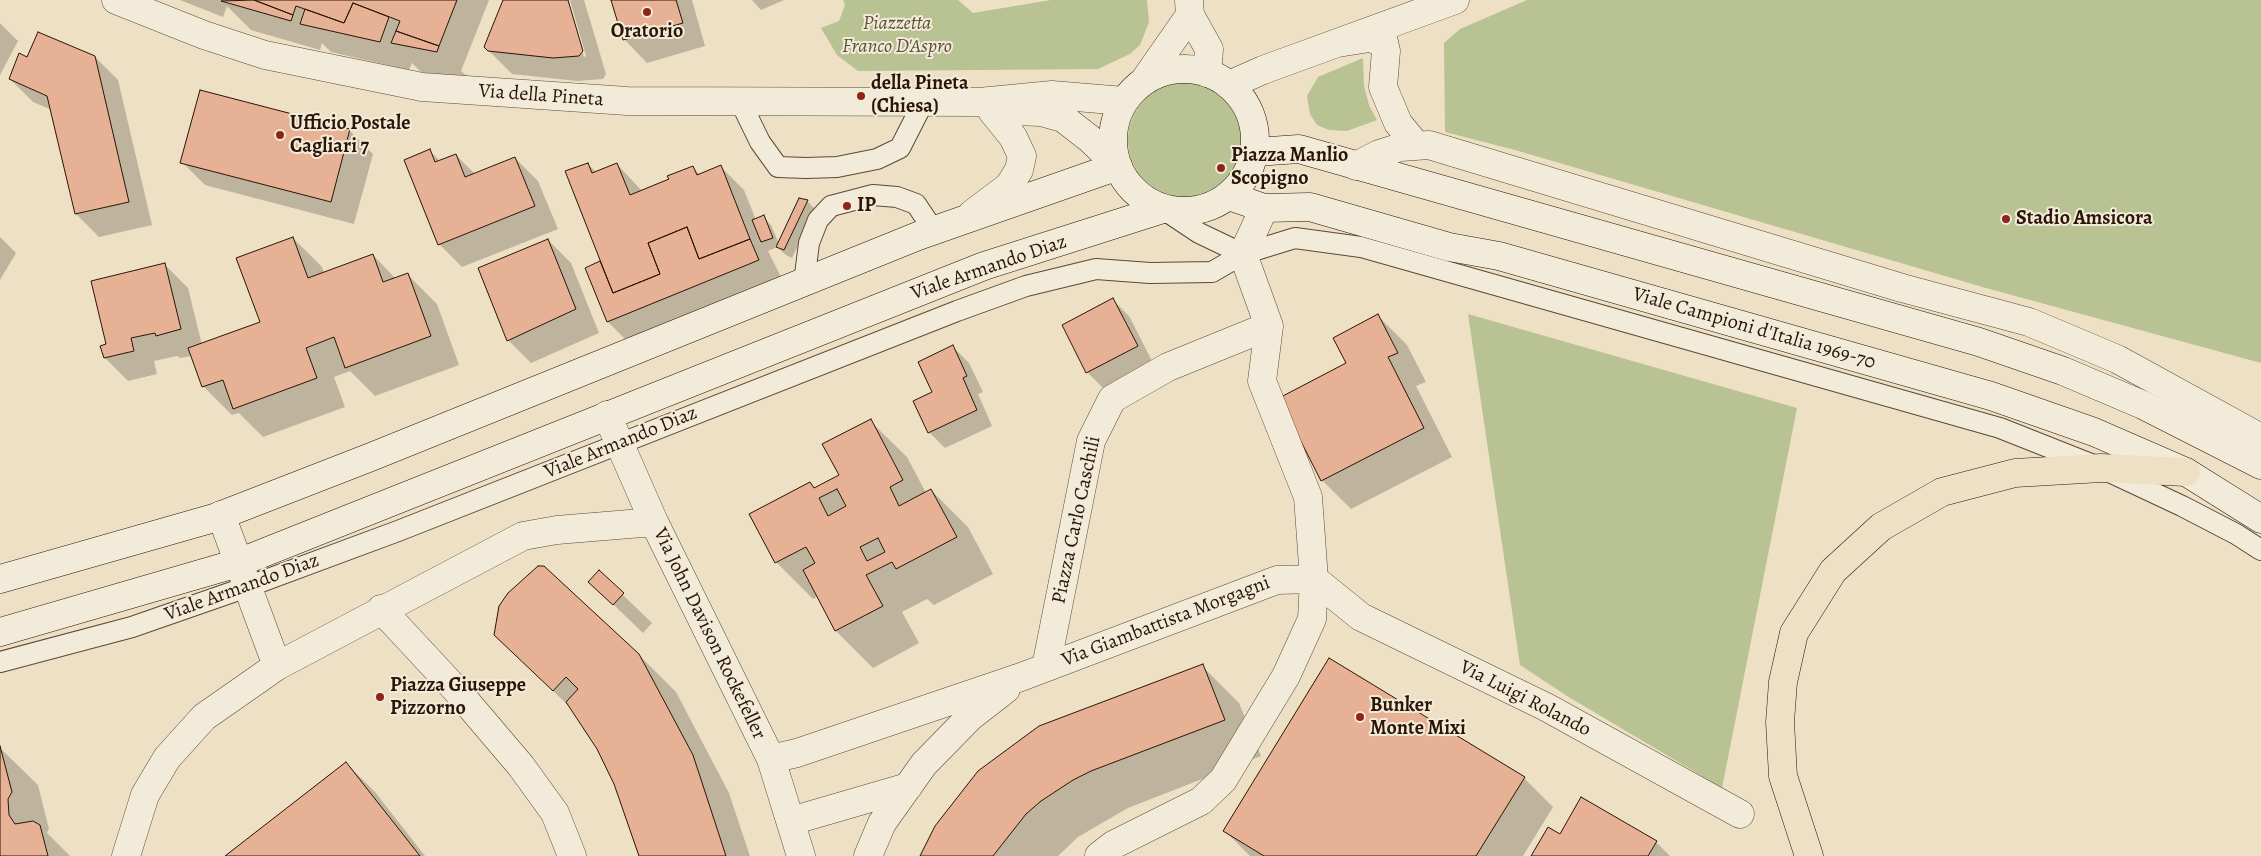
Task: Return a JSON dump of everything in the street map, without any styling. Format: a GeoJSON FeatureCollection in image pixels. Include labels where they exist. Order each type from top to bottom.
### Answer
{"type":"FeatureCollection","features":[{"type":"Feature","properties":{"kind":"highway"},"geometry":{"type":"LineString","coordinates":[[1809,856],[1783,776],[1780,722],[1783,682],[1794,632],[1833,571],[1881,528],[1942,492],[2015,473],[2101,468],[2186,472]]}},
{"type":"Feature","properties":{"kind":"street","name":"Via della Pineta"},"geometry":{"type":"LineString","coordinates":[[116,0],[204,36],[265,55],[422,87],[627,102],[924,101],[1041,112],[1064,118],[1090,139],[1118,166]]}},
{"type":"Feature","properties":{"kind":"street"},"geometry":{"type":"LineString","coordinates":[[1218,79],[1263,70],[1455,0]]}},
{"type":"Feature","properties":{"kind":"street"},"geometry":{"type":"LineString","coordinates":[[1190,8],[1209,49],[1218,79]]}},
{"type":"Feature","properties":{"kind":"street"},"geometry":{"type":"LineString","coordinates":[[1144,81],[1169,71],[1195,70],[1218,79],[1249,110],[1255,130],[1255,152],[1244,179],[1229,196],[1210,207],[1187,211],[1163,209],[1141,198],[1124,179],[1118,166],[1113,144],[1114,127],[1124,101],[1144,81],[1190,8]]}},
{"type":"Feature","properties":{"kind":"street"},"geometry":{"type":"LineString","coordinates":[[1336,43],[1369,38],[1384,42],[1386,51],[1384,87],[1398,123],[1416,146]]}},
{"type":"Feature","properties":{"kind":"street","name":"Via della Pineta"},"geometry":{"type":"LineString","coordinates":[[986,106],[1052,95],[1124,101]]}},
{"type":"Feature","properties":{"kind":"street"},"geometry":{"type":"LineString","coordinates":[[962,221],[1009,186],[1019,170],[1022,156],[1016,143],[986,106]]}},
{"type":"Feature","properties":{"kind":"street"},"geometry":{"type":"LineString","coordinates":[[1356,166],[1379,154],[1401,147],[1429,144],[1902,288],[2029,322],[2117,359],[2261,438]]}},
{"type":"Feature","properties":{"kind":"street"},"geometry":{"type":"LineString","coordinates":[[1255,152],[1299,149],[1979,342],[2063,371],[2143,404],[2261,465]]}},
{"type":"Feature","properties":{"kind":"street"},"geometry":{"type":"LineString","coordinates":[[0,579],[222,515],[934,231],[1118,166]]}},
{"type":"Feature","properties":{"kind":"street","name":"Viale Campioni d'Italia 1969-70"},"geometry":{"type":"LineString","coordinates":[[1229,196],[1264,208],[1310,207],[1449,247],[1499,256],[1991,396],[2094,432],[2186,472],[2261,519]]}},
{"type":"Feature","properties":{"kind":"street"},"geometry":{"type":"LineString","coordinates":[[1099,856],[1113,845],[1200,801],[1223,780],[1286,676],[1312,619],[1314,579],[1308,497],[1262,381],[1269,326],[1243,254],[1264,208]]}},
{"type":"Feature","properties":{"kind":"street","name":"Viale Armando Diaz"},"geometry":{"type":"LineString","coordinates":[[0,632],[243,575],[607,415],[984,266],[1163,209]]}},
{"type":"Feature","properties":{"kind":"street","name":"Piazza Carlo Caschili"},"geometry":{"type":"LineString","coordinates":[[1046,668],[1091,441],[1112,399],[1168,367],[1269,326]]}},
{"type":"Feature","properties":{"kind":"street","name":"Via John Davison Rockefeller"},"geometry":{"type":"LineString","coordinates":[[607,415],[654,522],[770,759],[801,856]]}},
{"type":"Feature","properties":{"kind":"street"},"geometry":{"type":"LineString","coordinates":[[222,515],[277,666]]}},
{"type":"Feature","properties":{"kind":"street"},"geometry":{"type":"LineString","coordinates":[[126,856],[145,795],[167,758],[204,717],[277,666],[381,609],[523,536],[557,530],[654,522]]}},
{"type":"Feature","properties":{"kind":"street","name":"Via Giambattista Morgagni"},"geometry":{"type":"LineString","coordinates":[[770,759],[797,753],[1021,677],[1276,580],[1314,579]]}},
{"type":"Feature","properties":{"kind":"street","name":"Via Luigi Rolando"},"geometry":{"type":"LineString","coordinates":[[1314,579],[1361,617],[1546,707],[1740,814]]}},
{"type":"Feature","properties":{"kind":"street"},"geometry":{"type":"LineString","coordinates":[[381,609],[459,693],[520,766],[555,813],[572,856]]}},
{"type":"Feature","properties":{"kind":"street","name":"Via Giambattista Morgagni"},"geometry":{"type":"LineString","coordinates":[[868,856],[882,823],[924,764],[970,717],[1021,677]]}},
{"type":"Feature","properties":{"kind":"street"},"geometry":{"type":"LineString","coordinates":[[791,821],[908,787]]}},
{"type":"Feature","properties":{"kind":"lane"},"geometry":{"type":"LineString","coordinates":[[740,101],[760,142],[778,167],[806,168],[836,167],[877,159],[900,148],[924,101]]}},
{"type":"Feature","properties":{"kind":"lane"},"geometry":{"type":"LineString","coordinates":[[804,283],[809,243],[818,220],[831,206],[873,194],[897,197],[916,204],[934,231]]}},
{"type":"Feature","properties":{"kind":"lane"},"geometry":{"type":"LineString","coordinates":[[1163,209],[1199,233],[1243,254]]}},
{"type":"Feature","properties":{"kind":"lane","name":"Viale Armando Diaz"},"geometry":{"type":"LineString","coordinates":[[0,662],[132,627],[243,575],[398,531],[619,443],[1026,286],[1096,269],[1150,273],[1212,272],[1243,254],[1295,238],[1361,247],[2000,428],[2101,468],[2190,510],[2236,534],[2261,550]]}},
{"type":"Feature","properties":{"kind":"green space","name":"Piazzetta Franco D'Aspro"},"geometry":{"type":"Polygon","coordinates":[[[843,0],[958,0],[973,13],[1051,0],[1147,0],[1149,22],[1140,45],[1130,54],[1098,69],[858,71],[837,55],[821,28],[839,21],[845,5],[843,0]]]}},
{"type":"Feature","properties":{"kind":"green space","name":"Stadio Amsicora"},"geometry":{"type":"Polygon","coordinates":[[[1527,0],[2261,0],[2261,363],[1986,288],[1515,150],[1445,132],[1444,43],[1460,29],[1527,0]]]}},
{"type":"Feature","properties":{"kind":"green space"},"geometry":{"type":"Polygon","coordinates":[[[1363,58],[1364,86],[1369,105],[1377,120],[1347,131],[1329,130],[1317,125],[1310,114],[1307,96],[1318,77],[1363,58]]]}},
{"type":"Feature","properties":{"kind":"green space"},"geometry":{"type":"Polygon","coordinates":[[[1185,83],[1207,87],[1225,100],[1238,118],[1242,140],[1238,162],[1225,180],[1207,193],[1185,197],[1163,193],[1145,180],[1132,162],[1128,140],[1132,118],[1145,100],[1163,87],[1185,83]]]}},
{"type":"Feature","properties":{"kind":"green space"},"geometry":{"type":"Polygon","coordinates":[[[1468,314],[1797,408],[1722,788],[1567,696],[1520,665],[1468,314]]]}},
{"type":"Feature","properties":{"kind":"building"},"geometry":{"type":"Polygon","coordinates":[[[254,0],[293,15],[291,21],[221,1],[254,0]]]}},
{"type":"Feature","properties":{"kind":"building"},"geometry":{"type":"Polygon","coordinates":[[[254,0],[457,0],[439,46],[396,31],[400,21],[353,3],[344,23],[296,6],[293,15],[254,0]]]}},
{"type":"Feature","properties":{"kind":"building"},"geometry":{"type":"Polygon","coordinates":[[[503,0],[568,0],[583,51],[579,56],[553,58],[488,51],[484,47],[503,0]]]}},
{"type":"Feature","properties":{"kind":"building","name":"Oratorio"},"geometry":{"type":"Polygon","coordinates":[[[611,0],[676,0],[683,23],[623,40],[611,0]]]}},
{"type":"Feature","properties":{"kind":"building"},"geometry":{"type":"Polygon","coordinates":[[[353,3],[389,17],[380,42],[300,24],[305,9],[344,23],[353,3]]]}},
{"type":"Feature","properties":{"kind":"building"},"geometry":{"type":"Polygon","coordinates":[[[396,31],[439,46],[437,52],[391,43],[396,31]]]}},
{"type":"Feature","properties":{"kind":"building"},"geometry":{"type":"Polygon","coordinates":[[[38,32],[95,56],[129,202],[75,214],[47,96],[9,79],[19,53],[27,57],[38,32]]]}},
{"type":"Feature","properties":{"kind":"building"},"geometry":{"type":"Polygon","coordinates":[[[200,90],[350,129],[331,202],[180,163],[200,90]]]}},
{"type":"Feature","properties":{"kind":"building"},"geometry":{"type":"Polygon","coordinates":[[[430,149],[435,162],[456,154],[465,177],[515,157],[535,206],[438,245],[404,160],[430,149]]]}},
{"type":"Feature","properties":{"kind":"building"},"geometry":{"type":"Polygon","coordinates":[[[588,163],[592,173],[617,163],[630,195],[669,179],[667,176],[693,166],[697,175],[721,165],[750,239],[699,259],[687,227],[648,243],[660,274],[613,293],[565,171],[588,163]]]}},
{"type":"Feature","properties":{"kind":"building"},"geometry":{"type":"Polygon","coordinates":[[[799,198],[808,200],[784,250],[776,247],[799,198]]]}},
{"type":"Feature","properties":{"kind":"building"},"geometry":{"type":"Polygon","coordinates":[[[764,215],[773,238],[761,242],[752,220],[764,215]]]}},
{"type":"Feature","properties":{"kind":"building"},"geometry":{"type":"Polygon","coordinates":[[[687,227],[699,259],[750,239],[759,260],[607,322],[585,268],[600,261],[613,293],[660,274],[648,243],[687,227]]]}},
{"type":"Feature","properties":{"kind":"building"},"geometry":{"type":"Polygon","coordinates":[[[293,237],[308,278],[373,254],[383,282],[408,273],[431,336],[345,368],[334,337],[306,348],[317,378],[233,409],[223,380],[202,387],[188,348],[260,322],[236,258],[293,237]]]}},
{"type":"Feature","properties":{"kind":"building"},"geometry":{"type":"Polygon","coordinates":[[[548,239],[576,309],[507,341],[478,268],[548,239]]]}},
{"type":"Feature","properties":{"kind":"building"},"geometry":{"type":"Polygon","coordinates":[[[165,263],[181,329],[156,336],[155,333],[131,338],[134,351],[104,358],[100,346],[106,344],[91,281],[165,263]]]}},
{"type":"Feature","properties":{"kind":"building"},"geometry":{"type":"Polygon","coordinates":[[[1113,298],[1138,346],[1086,373],[1062,325],[1113,298]]]}},
{"type":"Feature","properties":{"kind":"building"},"geometry":{"type":"Polygon","coordinates":[[[1378,314],[1398,353],[1388,357],[1424,428],[1321,481],[1279,398],[1346,363],[1333,338],[1378,314]]]}},
{"type":"Feature","properties":{"kind":"building"},"geometry":{"type":"Polygon","coordinates":[[[953,345],[967,376],[963,378],[977,410],[928,433],[913,401],[932,392],[918,362],[953,345]]]}},
{"type":"Feature","properties":{"kind":"building"},"geometry":{"type":"Polygon","coordinates":[[[871,419],[903,480],[890,487],[899,506],[931,489],[957,537],[896,569],[892,562],[866,575],[883,606],[835,631],[803,570],[815,563],[806,547],[775,563],[749,514],[810,482],[814,488],[839,475],[822,444],[871,419]],[[837,489],[819,498],[828,516],[846,506],[837,489]],[[878,538],[860,547],[867,561],[885,552],[878,538]]]}},
{"type":"Feature","properties":{"kind":"building"},"geometry":{"type":"Polygon","coordinates":[[[538,566],[544,566],[639,654],[693,755],[726,856],[639,856],[614,784],[597,749],[566,702],[578,689],[566,677],[553,691],[494,635],[499,606],[508,593],[538,566]]]}},
{"type":"Feature","properties":{"kind":"building"},"geometry":{"type":"Polygon","coordinates":[[[599,570],[624,593],[613,605],[588,582],[599,570]]]}},
{"type":"Feature","properties":{"kind":"building","name":"Bunker Monte Mixi"},"geometry":{"type":"Polygon","coordinates":[[[1329,658],[1525,777],[1476,856],[1264,856],[1223,831],[1329,658]]]}},
{"type":"Feature","properties":{"kind":"building"},"geometry":{"type":"Polygon","coordinates":[[[1203,664],[1225,720],[1091,771],[1073,780],[1041,801],[1026,814],[993,856],[920,856],[935,826],[978,771],[1039,726],[1203,664]]]}},
{"type":"Feature","properties":{"kind":"building"},"geometry":{"type":"Polygon","coordinates":[[[0,746],[12,792],[8,799],[9,815],[15,824],[33,821],[40,825],[48,856],[0,856],[0,746]]]}},
{"type":"Feature","properties":{"kind":"building"},"geometry":{"type":"Polygon","coordinates":[[[346,762],[420,856],[225,856],[346,762]]]}},
{"type":"Feature","properties":{"kind":"building"},"geometry":{"type":"Polygon","coordinates":[[[1581,797],[1657,841],[1648,856],[1531,856],[1548,827],[1560,834],[1581,797]]]}},
{"type":"Feature","properties":{"kind":"place","name":"Oratorio"},"geometry":{"type":"Point","coordinates":[647,12]}},
{"type":"Feature","properties":{"kind":"place","name":"della Pineta (Chiesa)"},"geometry":{"type":"Point","coordinates":[861,96]}},
{"type":"Feature","properties":{"kind":"place","name":"Ufficio Postale Cagliari 7"},"geometry":{"type":"Point","coordinates":[280,135]}},
{"type":"Feature","properties":{"kind":"place","name":"Piazza Manlio Scopigno"},"geometry":{"type":"Point","coordinates":[1221,168]}},
{"type":"Feature","properties":{"kind":"place","name":"IP"},"geometry":{"type":"Point","coordinates":[847,206]}},
{"type":"Feature","properties":{"kind":"place","name":"Stadio Amsicora"},"geometry":{"type":"Point","coordinates":[2006,219]}},
{"type":"Feature","properties":{"kind":"place","name":"Piazza Giuseppe Pizzorno"},"geometry":{"type":"Point","coordinates":[380,697]}},
{"type":"Feature","properties":{"kind":"place","name":"Bunker Monte Mixi"},"geometry":{"type":"Point","coordinates":[1360,717]}}]}
